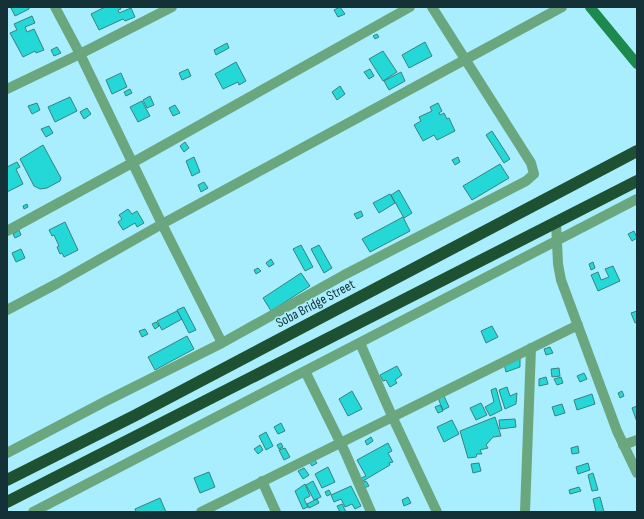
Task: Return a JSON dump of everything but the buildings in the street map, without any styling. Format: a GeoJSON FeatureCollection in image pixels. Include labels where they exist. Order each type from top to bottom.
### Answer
{"type":"FeatureCollection","features":[{"type":"Feature","properties":{"kind":"highway","name":"Soba Bridge Street"},"geometry":{"type":"LineString","coordinates":[[7,480],[136,415],[637,151]]}},
{"type":"Feature","properties":{"kind":"highway"},"geometry":{"type":"LineString","coordinates":[[7,502],[637,181]]}},
{"type":"Feature","properties":{"kind":"street"},"geometry":{"type":"LineString","coordinates":[[55,7],[80,54],[132,163],[222,343]]}},
{"type":"Feature","properties":{"kind":"street"},"geometry":{"type":"LineString","coordinates":[[7,89],[172,7]]}},
{"type":"Feature","properties":{"kind":"street"},"geometry":{"type":"LineString","coordinates":[[7,231],[132,163],[410,7]]}},
{"type":"Feature","properties":{"kind":"street"},"geometry":{"type":"LineString","coordinates":[[8,449],[222,343],[344,276],[526,181],[534,174],[531,163],[432,7]]}},
{"type":"Feature","properties":{"kind":"street"},"geometry":{"type":"LineString","coordinates":[[7,310],[162,224],[562,7]]}},
{"type":"Feature","properties":{"kind":"street"},"geometry":{"type":"LineString","coordinates":[[590,7],[637,64]]}},
{"type":"Feature","properties":{"kind":"street"},"geometry":{"type":"LineString","coordinates":[[33,512],[637,199]]}},
{"type":"Feature","properties":{"kind":"street"},"geometry":{"type":"LineString","coordinates":[[556,222],[558,264],[561,280],[623,445],[637,473]]}},
{"type":"Feature","properties":{"kind":"street"},"geometry":{"type":"LineString","coordinates":[[201,512],[578,325]]}},
{"type":"Feature","properties":{"kind":"street"},"geometry":{"type":"LineString","coordinates":[[360,343],[437,512]]}},
{"type":"Feature","properties":{"kind":"street"},"geometry":{"type":"LineString","coordinates":[[525,512],[531,348]]}},
{"type":"Feature","properties":{"kind":"street"},"geometry":{"type":"LineString","coordinates":[[305,370],[340,442],[371,512]]}},
{"type":"Feature","properties":{"kind":"street"},"geometry":{"type":"LineString","coordinates":[[623,445],[637,440]]}},
{"type":"Feature","properties":{"kind":"street"},"geometry":{"type":"LineString","coordinates":[[262,481],[276,512]]}}]}
